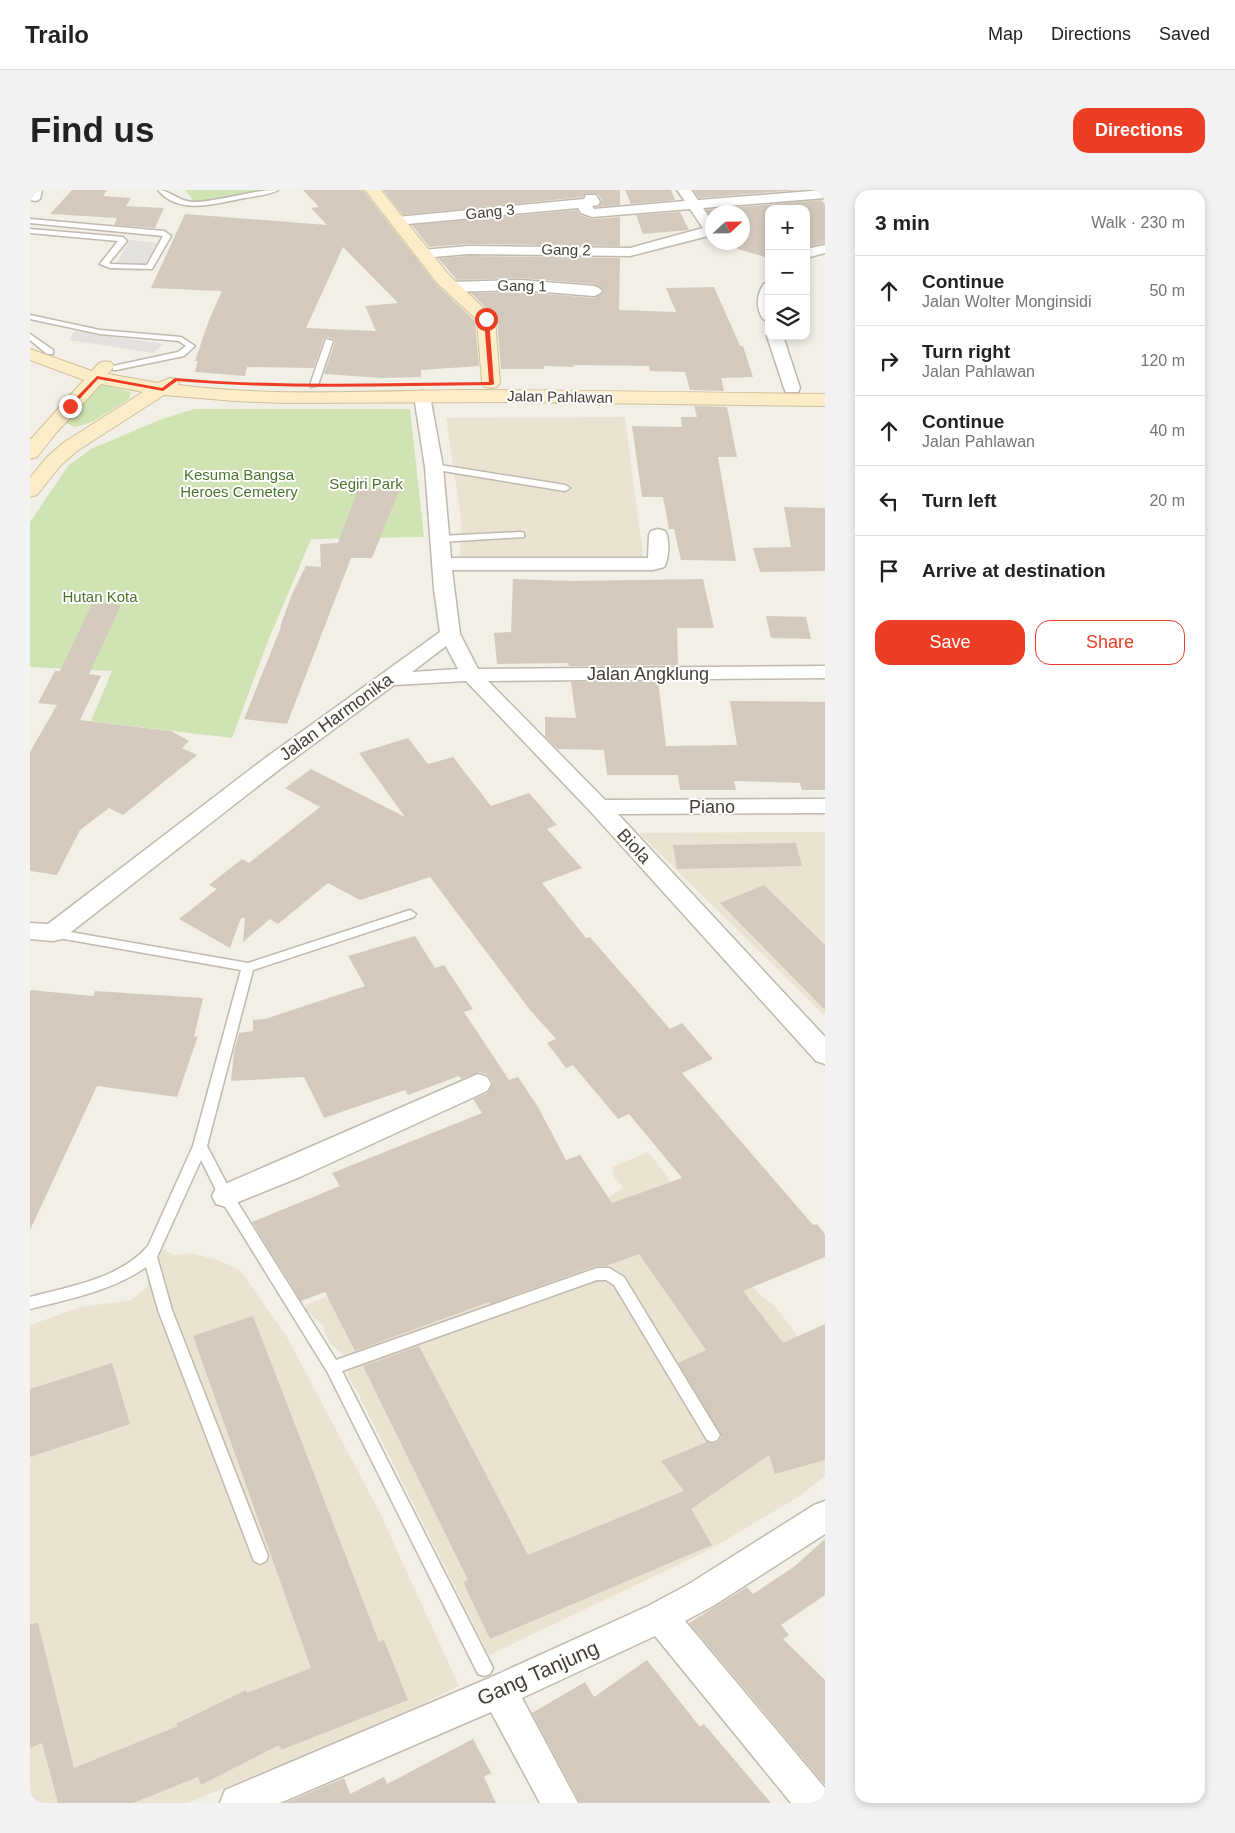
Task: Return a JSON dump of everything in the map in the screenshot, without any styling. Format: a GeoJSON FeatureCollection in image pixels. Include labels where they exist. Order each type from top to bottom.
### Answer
{"type":"FeatureCollection","features":[{"type":"Feature","properties":{"kind":"street"},"geometry":{"type":"LineString","coordinates":[[373,190],[422,254],[451,287],[481,313],[488,322],[492,384]]}},
{"type":"Feature","properties":{"kind":"street"},"geometry":{"type":"LineString","coordinates":[[684,190],[695,205]]}},
{"type":"Feature","properties":{"kind":"street"},"geometry":{"type":"LineString","coordinates":[[585,197],[586,210],[592,213],[825,194]]}},
{"type":"Feature","properties":{"kind":"street","name":"Gang 3"},"geometry":{"type":"LineString","coordinates":[[397,221],[585,197]]}},
{"type":"Feature","properties":{"kind":"street","name":"Gang 2"},"geometry":{"type":"LineString","coordinates":[[422,254],[468,250],[630,252],[708,232],[710,228],[695,205]]}},
{"type":"Feature","properties":{"kind":"street"},"geometry":{"type":"LineString","coordinates":[[810,253],[825,249]]}},
{"type":"Feature","properties":{"kind":"street","name":"Gang 1"},"geometry":{"type":"LineString","coordinates":[[451,287],[521,285],[594,291]]}},
{"type":"Feature","properties":{"kind":"street"},"geometry":{"type":"LineString","coordinates":[[776,340],[792,388]]}},
{"type":"Feature","properties":{"kind":"street","name":"Jalan Pahlawan"},"geometry":{"type":"LineString","coordinates":[[30,349],[54,358]]}},
{"type":"Feature","properties":{"kind":"street","name":"Jalan Pahlawan"},"geometry":{"type":"LineString","coordinates":[[30,354],[209,392],[316,398],[422,396],[825,400]]}},
{"type":"Feature","properties":{"kind":"street"},"geometry":{"type":"LineString","coordinates":[[50,429],[64,386],[54,358]]}},
{"type":"Feature","properties":{"kind":"street"},"geometry":{"type":"LineString","coordinates":[[30,453],[50,429],[106,371]]}},
{"type":"Feature","properties":{"kind":"street"},"geometry":{"type":"LineString","coordinates":[[30,491],[53,462],[79,441],[169,384]]}},
{"type":"Feature","properties":{"kind":"street","name":"Jalan Pahlawan"},"geometry":{"type":"LineString","coordinates":[[169,384],[492,384],[825,389]]}},
{"type":"Feature","properties":{"kind":"street"},"geometry":{"type":"LineString","coordinates":[[97,431],[209,392]]}},
{"type":"Feature","properties":{"kind":"street"},"geometry":{"type":"LineString","coordinates":[[422,396],[434,467],[450,634]]}},
{"type":"Feature","properties":{"kind":"street"},"geometry":{"type":"LineString","coordinates":[[442,564],[653,564],[656,562],[658,535]]}},
{"type":"Feature","properties":{"kind":"street","name":"Biola"},"geometry":{"type":"LineString","coordinates":[[450,634],[471,675],[599,807],[825,1054]]}},
{"type":"Feature","properties":{"kind":"street","name":"Jalan Harmonika"},"geometry":{"type":"LineString","coordinates":[[53,934],[264,770],[450,634]]}},
{"type":"Feature","properties":{"kind":"street","name":"Jalan Angklung"},"geometry":{"type":"LineString","coordinates":[[387,679],[471,675],[825,672]]}},
{"type":"Feature","properties":{"kind":"street","name":"Piano"},"geometry":{"type":"LineString","coordinates":[[599,807],[825,806]]}},
{"type":"Feature","properties":{"kind":"street"},"geometry":{"type":"LineString","coordinates":[[30,931],[53,934]]}},
{"type":"Feature","properties":{"kind":"street"},"geometry":{"type":"LineString","coordinates":[[226,1196],[274,1177],[478,1084]]}},
{"type":"Feature","properties":{"kind":"street","name":"Gang Tanjung"},"geometry":{"type":"LineString","coordinates":[[238,1803],[491,1680],[660,1617],[701,1595],[825,1516]]}},
{"type":"Feature","properties":{"kind":"street"},"geometry":{"type":"LineString","coordinates":[[660,1617],[814,1803]]}},
{"type":"Feature","properties":{"kind":"street"},"geometry":{"type":"LineString","coordinates":[[491,1680],[560,1803]]}},
{"type":"Feature","properties":{"kind":"lane"},"geometry":{"type":"LineString","coordinates":[[30,208],[39,190]]}},
{"type":"Feature","properties":{"kind":"lane"},"geometry":{"type":"LineString","coordinates":[[161,190],[168,197],[198,204],[275,190]]}},
{"type":"Feature","properties":{"kind":"lane"},"geometry":{"type":"LineString","coordinates":[[30,221],[164,233],[167,236],[152,264],[144,268],[104,264],[123,241],[120,239],[30,231]]}},
{"type":"Feature","properties":{"kind":"lane"},"geometry":{"type":"LineString","coordinates":[[30,317],[100,332],[181,339],[191,346],[181,354],[106,371]]}},
{"type":"Feature","properties":{"kind":"lane"},"geometry":{"type":"LineString","coordinates":[[30,336],[54,358]]}},
{"type":"Feature","properties":{"kind":"lane"},"geometry":{"type":"LineString","coordinates":[[314,385],[330,341]]}},
{"type":"Feature","properties":{"kind":"lane"},"geometry":{"type":"LineString","coordinates":[[434,467],[565,488]]}},
{"type":"Feature","properties":{"kind":"lane"},"geometry":{"type":"LineString","coordinates":[[440,539],[521,535]]}},
{"type":"Feature","properties":{"kind":"lane"},"geometry":{"type":"LineString","coordinates":[[53,934],[248,967],[410,914]]}},
{"type":"Feature","properties":{"kind":"lane"},"geometry":{"type":"LineString","coordinates":[[30,1303],[108,1280],[137,1267],[150,1257],[178,1200],[200,1146],[248,967]]}},
{"type":"Feature","properties":{"kind":"lane"},"geometry":{"type":"LineString","coordinates":[[200,1146],[226,1196],[333,1368],[491,1680]]}},
{"type":"Feature","properties":{"kind":"lane"},"geometry":{"type":"LineString","coordinates":[[150,1257],[165,1310],[260,1556]]}},
{"type":"Feature","properties":{"kind":"lane"},"geometry":{"type":"LineString","coordinates":[[333,1368],[597,1274],[609,1274],[619,1281],[712,1435]]}},
{"type":"Feature","properties":{"kind":"shaded area"},"geometry":{"type":"Polygon","coordinates":[[[130,240],[157,243],[142,271],[112,270],[130,240]]]}},
{"type":"Feature","properties":{"kind":"shaded area"},"geometry":{"type":"Polygon","coordinates":[[[75,331],[164,344],[153,353],[69,340],[75,331]]]}},
{"type":"Feature","properties":{"kind":"shaded area"},"geometry":{"type":"Polygon","coordinates":[[[625,417],[644,563],[460,561],[461,518],[446,418],[625,417]]]}},
{"type":"Feature","properties":{"kind":"shaded area"},"geometry":{"type":"Polygon","coordinates":[[[825,832],[825,1016],[639,833],[825,832]]]}},
{"type":"Feature","properties":{"kind":"shaded area"},"geometry":{"type":"Polygon","coordinates":[[[648,1152],[759,1294],[775,1306],[825,1372],[825,1476],[800,1496],[709,1550],[489,1655],[358,1393],[348,1377],[349,1368],[346,1357],[331,1344],[324,1326],[306,1310],[305,1305],[454,1248],[607,1199],[623,1187],[614,1177],[612,1167],[648,1152]]]}},
{"type":"Feature","properties":{"kind":"shaded area"},"geometry":{"type":"Polygon","coordinates":[[[160,1248],[174,1255],[190,1253],[218,1260],[240,1270],[287,1337],[380,1513],[459,1686],[402,1714],[188,1803],[30,1803],[30,1325],[81,1307],[131,1300],[148,1286],[147,1279],[150,1271],[142,1267],[160,1248]]]}},
{"type":"Feature","properties":{"kind":"green space"},"geometry":{"type":"Polygon","coordinates":[[[185,190],[263,190],[195,202],[185,190]]]}},
{"type":"Feature","properties":{"kind":"green space"},"geometry":{"type":"Polygon","coordinates":[[[100,384],[131,392],[129,399],[92,422],[75,427],[64,422],[100,384]]]}},
{"type":"Feature","properties":{"kind":"green space"},"geometry":{"type":"Polygon","coordinates":[[[195,409],[410,409],[424,537],[311,539],[268,641],[232,738],[91,721],[112,671],[30,667],[30,522],[68,466],[91,449],[162,419],[195,409]]]}},
{"type":"Feature","properties":{"kind":"building"},"geometry":{"type":"Polygon","coordinates":[[[72,190],[107,190],[103,196],[131,198],[126,206],[164,208],[155,228],[114,225],[117,218],[50,214],[72,190]]]}},
{"type":"Feature","properties":{"kind":"building"},"geometry":{"type":"Polygon","coordinates":[[[303,190],[363,190],[436,284],[475,321],[479,366],[421,370],[421,377],[383,378],[324,374],[335,342],[334,339],[327,337],[324,338],[314,368],[247,367],[245,376],[195,372],[198,361],[195,361],[209,320],[222,291],[151,288],[185,214],[327,225],[311,208],[319,207],[303,190]],[[343,247],[306,328],[376,331],[365,306],[398,303],[343,247]]]}},
{"type":"Feature","properties":{"kind":"building"},"geometry":{"type":"Polygon","coordinates":[[[383,190],[620,190],[620,205],[598,207],[602,201],[598,194],[586,193],[583,197],[403,215],[383,190]]]}},
{"type":"Feature","properties":{"kind":"building"},"geometry":{"type":"Polygon","coordinates":[[[625,190],[671,190],[675,200],[631,204],[625,190]]]}},
{"type":"Feature","properties":{"kind":"building"},"geometry":{"type":"Polygon","coordinates":[[[693,190],[799,190],[699,198],[693,190]]]}},
{"type":"Feature","properties":{"kind":"building"},"geometry":{"type":"Polygon","coordinates":[[[821,200],[825,204],[825,243],[810,246],[810,205],[765,205],[765,257],[741,250],[750,250],[750,206],[821,200]]]}},
{"type":"Feature","properties":{"kind":"building"},"geometry":{"type":"Polygon","coordinates":[[[577,210],[580,215],[591,219],[620,217],[620,246],[468,244],[429,247],[412,225],[577,210]]]}},
{"type":"Feature","properties":{"kind":"building"},"geometry":{"type":"Polygon","coordinates":[[[680,212],[689,230],[643,234],[636,215],[680,212]]]}},
{"type":"Feature","properties":{"kind":"building"},"geometry":{"type":"Polygon","coordinates":[[[468,256],[620,258],[619,310],[676,312],[666,288],[714,287],[740,346],[743,346],[753,377],[721,378],[724,391],[690,390],[685,372],[650,371],[649,366],[573,365],[574,367],[544,366],[544,369],[501,369],[497,319],[471,293],[521,292],[594,298],[604,291],[594,284],[521,278],[457,280],[438,258],[468,256]]]}},
{"type":"Feature","properties":{"kind":"building"},"geometry":{"type":"Polygon","coordinates":[[[694,406],[727,407],[737,457],[718,457],[736,561],[681,560],[674,529],[669,529],[663,497],[642,497],[632,426],[682,427],[681,417],[697,417],[694,406]]]}},
{"type":"Feature","properties":{"kind":"building"},"geometry":{"type":"Polygon","coordinates":[[[359,487],[399,491],[372,558],[351,558],[287,724],[244,719],[281,627],[292,594],[306,566],[321,567],[320,544],[338,543],[359,487]]]}},
{"type":"Feature","properties":{"kind":"building"},"geometry":{"type":"Polygon","coordinates":[[[784,507],[825,508],[825,571],[760,572],[753,548],[791,547],[784,507]]]}},
{"type":"Feature","properties":{"kind":"building"},"geometry":{"type":"Polygon","coordinates":[[[513,579],[572,581],[703,579],[714,628],[677,628],[678,665],[569,666],[568,663],[497,664],[494,633],[511,632],[513,579]]]}},
{"type":"Feature","properties":{"kind":"building"},"geometry":{"type":"Polygon","coordinates":[[[93,602],[121,605],[89,674],[101,676],[80,720],[171,731],[189,741],[182,748],[197,755],[123,815],[109,808],[80,830],[57,875],[30,871],[30,752],[57,705],[38,703],[55,671],[60,671],[93,602]]]}},
{"type":"Feature","properties":{"kind":"building"},"geometry":{"type":"Polygon","coordinates":[[[766,616],[806,617],[811,639],[771,638],[766,616]]]}},
{"type":"Feature","properties":{"kind":"building"},"geometry":{"type":"Polygon","coordinates":[[[658,681],[666,746],[737,745],[730,701],[825,702],[825,790],[802,790],[800,783],[734,781],[736,790],[680,790],[678,775],[607,775],[604,750],[558,749],[545,737],[545,717],[576,718],[571,682],[658,681]]]}},
{"type":"Feature","properties":{"kind":"building"},"geometry":{"type":"Polygon","coordinates":[[[408,738],[428,764],[453,757],[491,806],[529,793],[557,825],[547,829],[582,868],[542,883],[586,938],[590,937],[670,1029],[682,1023],[713,1059],[682,1073],[813,1225],[817,1224],[825,1234],[825,1257],[743,1291],[783,1343],[825,1324],[825,1460],[775,1474],[769,1455],[691,1509],[712,1545],[490,1639],[463,1582],[468,1580],[363,1366],[419,1346],[528,1555],[684,1491],[661,1461],[707,1442],[713,1444],[718,1442],[722,1436],[678,1363],[706,1350],[639,1254],[606,1266],[596,1266],[490,1304],[489,1302],[355,1351],[325,1292],[301,1301],[252,1222],[340,1186],[332,1173],[482,1113],[473,1099],[488,1093],[493,1083],[488,1075],[479,1072],[461,1079],[459,1076],[408,1095],[405,1090],[324,1118],[304,1077],[231,1081],[234,1052],[239,1033],[253,1031],[253,1020],[265,1019],[365,986],[348,956],[415,936],[435,968],[444,965],[473,1009],[464,1012],[509,1080],[518,1077],[538,1107],[566,1160],[580,1155],[612,1203],[682,1178],[629,1114],[618,1119],[573,1065],[566,1068],[547,1043],[556,1039],[530,1010],[430,877],[360,900],[328,883],[278,924],[270,919],[243,942],[245,918],[241,918],[230,948],[179,919],[217,889],[209,885],[242,859],[249,863],[320,807],[285,788],[311,769],[405,817],[359,753],[408,738]]]}},
{"type":"Feature","properties":{"kind":"building"},"geometry":{"type":"Polygon","coordinates":[[[796,843],[802,866],[677,869],[673,845],[796,843]]]}},
{"type":"Feature","properties":{"kind":"building"},"geometry":{"type":"Polygon","coordinates":[[[764,885],[825,945],[825,1010],[720,903],[764,885]]]}},
{"type":"Feature","properties":{"kind":"building"},"geometry":{"type":"Polygon","coordinates":[[[30,990],[93,996],[95,991],[203,998],[194,1037],[198,1036],[177,1097],[97,1086],[30,1230],[30,990]]]}},
{"type":"Feature","properties":{"kind":"building"},"geometry":{"type":"Polygon","coordinates":[[[253,1316],[379,1642],[384,1640],[408,1700],[281,1750],[279,1745],[201,1785],[198,1777],[133,1803],[58,1803],[42,1743],[30,1748],[30,1624],[38,1623],[74,1768],[178,1726],[176,1724],[246,1690],[247,1693],[311,1668],[193,1336],[253,1316]]]}},
{"type":"Feature","properties":{"kind":"building"},"geometry":{"type":"Polygon","coordinates":[[[112,1363],[130,1424],[30,1457],[30,1389],[112,1363]]]}},
{"type":"Feature","properties":{"kind":"building"},"geometry":{"type":"Polygon","coordinates":[[[825,1539],[825,1595],[781,1625],[789,1635],[783,1639],[825,1680],[825,1785],[689,1623],[747,1587],[753,1594],[795,1566],[825,1539]]]}},
{"type":"Feature","properties":{"kind":"building"},"geometry":{"type":"Polygon","coordinates":[[[647,1660],[700,1727],[704,1724],[771,1803],[580,1803],[532,1713],[585,1682],[594,1697],[647,1660]]]}},
{"type":"Feature","properties":{"kind":"building"},"geometry":{"type":"Polygon","coordinates":[[[473,1739],[491,1773],[484,1777],[496,1803],[285,1803],[344,1778],[350,1794],[384,1777],[387,1784],[473,1739]]]}},
{"type":"Feature","properties":{"kind":"route"},"geometry":{"type":"LineString","coordinates":[[70,406],[97,378],[163,389],[175,380],[275,385],[492,384],[488,322],[486,319]]}},
{"type":"Feature","properties":{"kind":"park label","name":"Kesuma Bangsa Heroes Cemetery"},"geometry":{"type":"Point","coordinates":[239,484]}},
{"type":"Feature","properties":{"kind":"park label","name":"Segiri Park"},"geometry":{"type":"Point","coordinates":[366,484]}},
{"type":"Feature","properties":{"kind":"park label","name":"Hutan Kota"},"geometry":{"type":"Point","coordinates":[100,597]}}]}
